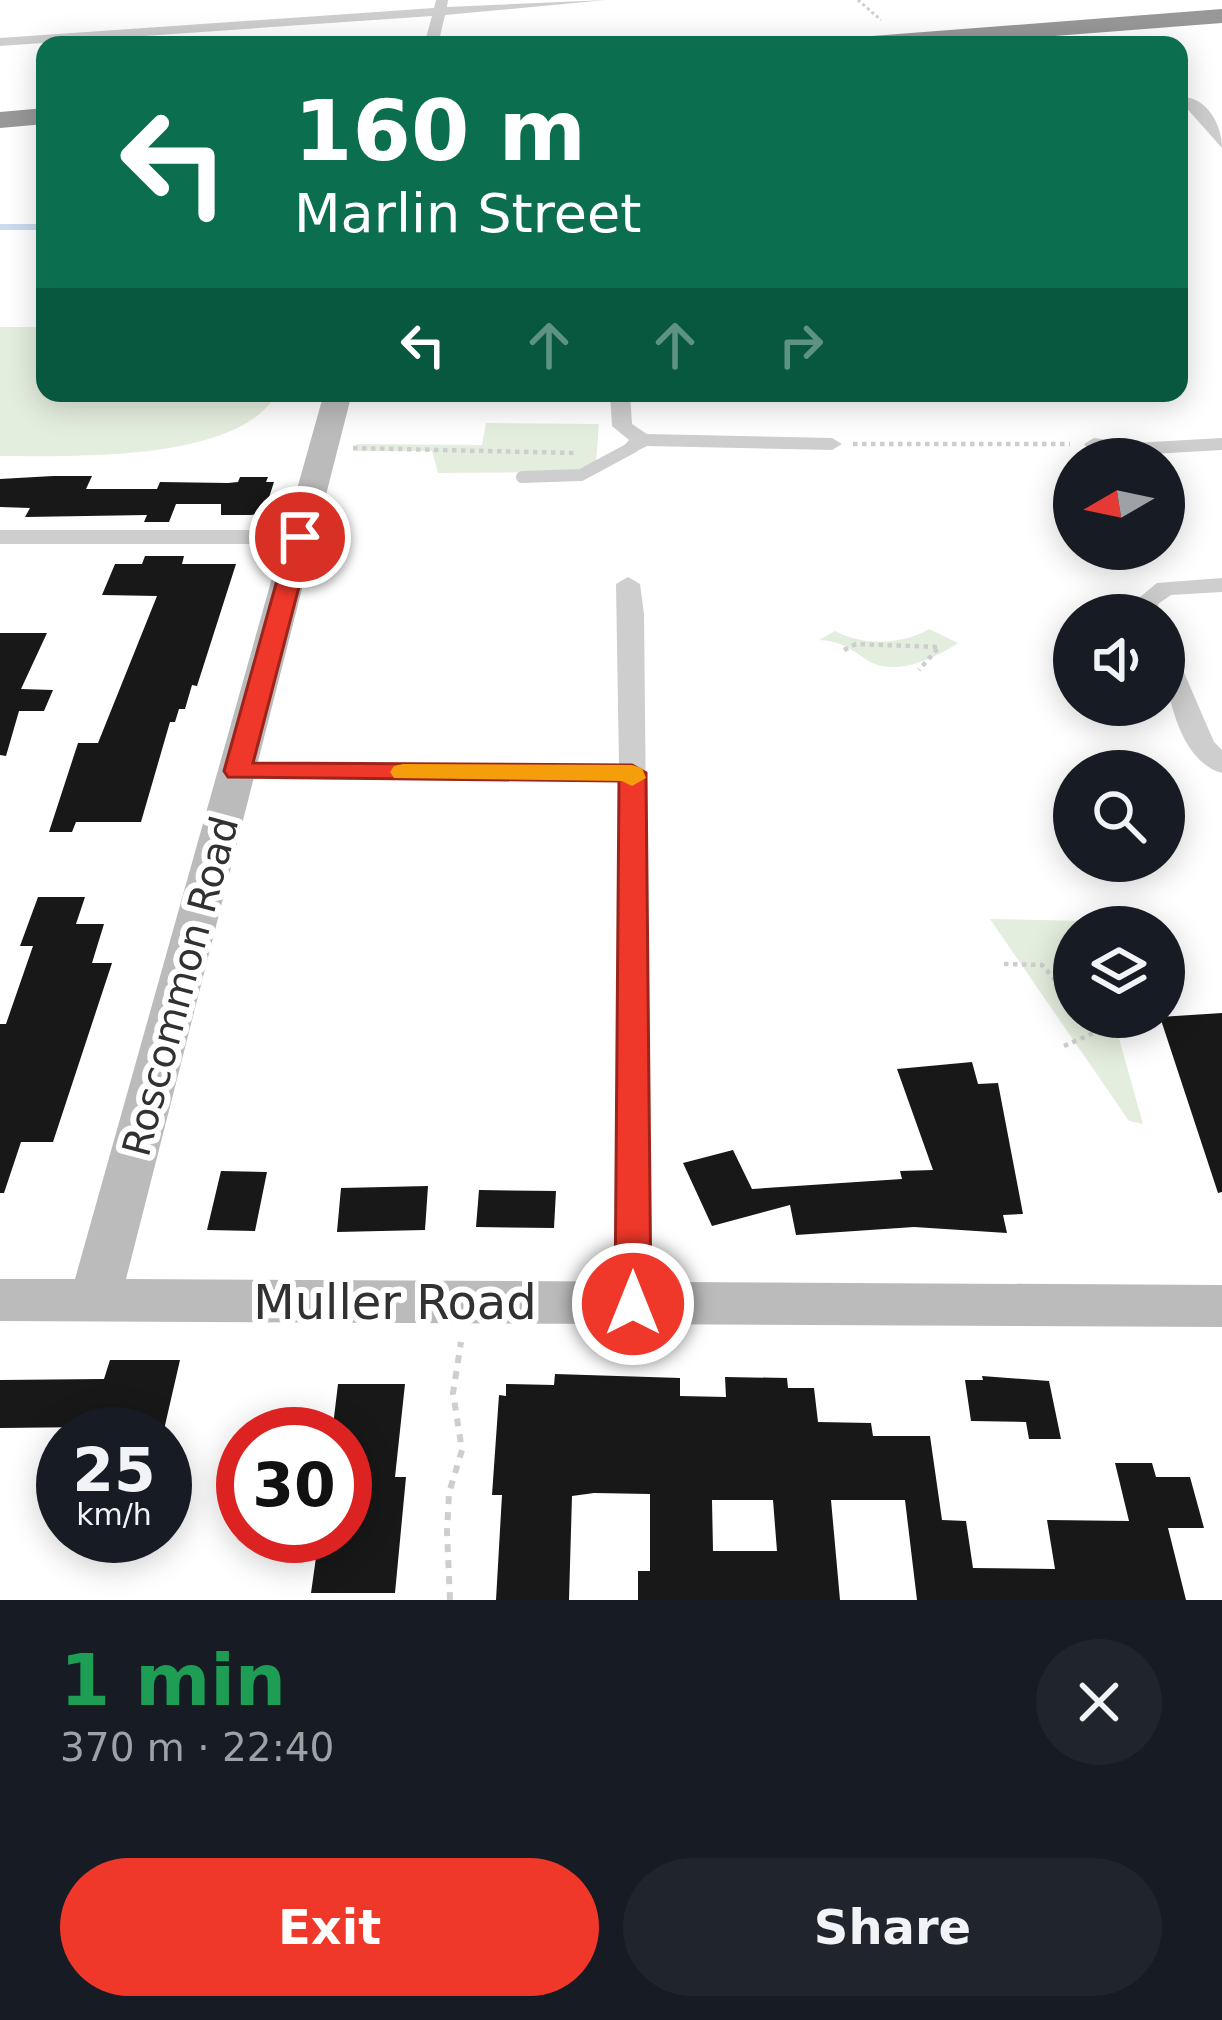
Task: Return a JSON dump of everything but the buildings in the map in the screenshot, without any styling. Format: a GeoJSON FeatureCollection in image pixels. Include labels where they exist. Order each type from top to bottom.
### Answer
{"type":"FeatureCollection","features":[{"type":"Feature","properties":{"kind":"highway"},"geometry":{"type":"LineString","coordinates":[[981,36],[1222,20]]}},
{"type":"Feature","properties":{"kind":"highway"},"geometry":{"type":"LineString","coordinates":[[1054,36],[1222,20]]}},
{"type":"Feature","properties":{"kind":"highway"},"geometry":{"type":"LineString","coordinates":[[0,110],[36,108]]}},
{"type":"Feature","properties":{"kind":"highway"},"geometry":{"type":"LineString","coordinates":[[0,120],[36,117]]}},
{"type":"Feature","properties":{"kind":"street"},"geometry":{"type":"LineString","coordinates":[[74,36],[441,6],[600,0]]}},
{"type":"Feature","properties":{"kind":"street"},"geometry":{"type":"LineString","coordinates":[[433,36],[441,6]]}},
{"type":"Feature","properties":{"kind":"street"},"geometry":{"type":"LineString","coordinates":[[0,42],[36,39]]}},
{"type":"Feature","properties":{"kind":"street"},"geometry":{"type":"LineString","coordinates":[[1190,100],[1222,143]]}},
{"type":"Feature","properties":{"kind":"street","name":"Roscommon Road"},"geometry":{"type":"LineString","coordinates":[[95,1300],[336,402]]}},
{"type":"Feature","properties":{"kind":"street"},"geometry":{"type":"LineString","coordinates":[[621,402],[622,426],[637,444],[832,444]]}},
{"type":"Feature","properties":{"kind":"street"},"geometry":{"type":"LineString","coordinates":[[1185,446],[1222,444]]}},
{"type":"Feature","properties":{"kind":"street"},"geometry":{"type":"LineString","coordinates":[[0,538],[300,537]]}},
{"type":"Feature","properties":{"kind":"street"},"geometry":{"type":"LineString","coordinates":[[628,584],[633,1304]]}},
{"type":"Feature","properties":{"kind":"street"},"geometry":{"type":"LineString","coordinates":[[1158,594],[1165,589],[1222,585]]}},
{"type":"Feature","properties":{"kind":"street"},"geometry":{"type":"LineString","coordinates":[[1185,704],[1202,745],[1222,765]]}},
{"type":"Feature","properties":{"kind":"street"},"geometry":{"type":"LineString","coordinates":[[238,771],[632,773]]}},
{"type":"Feature","properties":{"kind":"street","name":"Muller Road"},"geometry":{"type":"LineString","coordinates":[[0,1300],[1222,1306]]}},
{"type":"Feature","properties":{"kind":"lane"},"geometry":{"type":"LineString","coordinates":[[522,477],[581,475],[637,444]]}},
{"type":"Feature","properties":{"kind":"path"},"geometry":{"type":"LineString","coordinates":[[858,0],[885,23]]}},
{"type":"Feature","properties":{"kind":"path"},"geometry":{"type":"LineString","coordinates":[[832,444],[1053,444]]}},
{"type":"Feature","properties":{"kind":"path"},"geometry":{"type":"LineString","coordinates":[[346,448],[611,456]]}},
{"type":"Feature","properties":{"kind":"path"},"geometry":{"type":"LineString","coordinates":[[844,650],[856,644],[939,647],[919,670]]}},
{"type":"Feature","properties":{"kind":"path"},"geometry":{"type":"LineString","coordinates":[[1004,964],[1042,965],[1053,977]]}},
{"type":"Feature","properties":{"kind":"path"},"geometry":{"type":"LineString","coordinates":[[1064,1046],[1082,1038]]}},
{"type":"Feature","properties":{"kind":"path"},"geometry":{"type":"LineString","coordinates":[[450,1600],[446,1532],[449,1493],[462,1450],[453,1393],[461,1342]]}},
{"type":"Feature","properties":{"kind":"green space"},"geometry":{"type":"Polygon","coordinates":[[[0,327],[36,327],[36,402],[269,402],[257,416],[228,432],[191,444],[108,455],[0,456],[0,327]]]}},
{"type":"Feature","properties":{"kind":"green space"},"geometry":{"type":"Polygon","coordinates":[[[486,423],[599,424],[596,462],[573,472],[438,473],[432,451],[354,451],[356,444],[482,445],[486,423]]]}},
{"type":"Feature","properties":{"kind":"green space"},"geometry":{"type":"Polygon","coordinates":[[[929,629],[958,643],[900,667],[875,664],[843,645],[819,640],[835,631],[870,641],[895,641],[929,629]]]}},
{"type":"Feature","properties":{"kind":"green space"},"geometry":{"type":"Polygon","coordinates":[[[990,919],[1053,920],[1053,1011],[990,919]]]}},
{"type":"Feature","properties":{"kind":"green space"},"geometry":{"type":"Polygon","coordinates":[[[1072,1038],[1119,1038],[1143,1124],[1129,1121],[1072,1038]]]}},
{"type":"Feature","properties":{"kind":"waterway"},"geometry":{"type":"LineString","coordinates":[[0,227],[35,227]]}},
{"type":"Feature","properties":{"kind":"slow traffic"},"geometry":{"type":"LineString","coordinates":[[403,772],[632,773],[632,778]]}},
{"type":"Feature","properties":{"kind":"route"},"geometry":{"type":"LineString","coordinates":[[300,537],[238,771],[632,773],[633,1304]]}}]}
